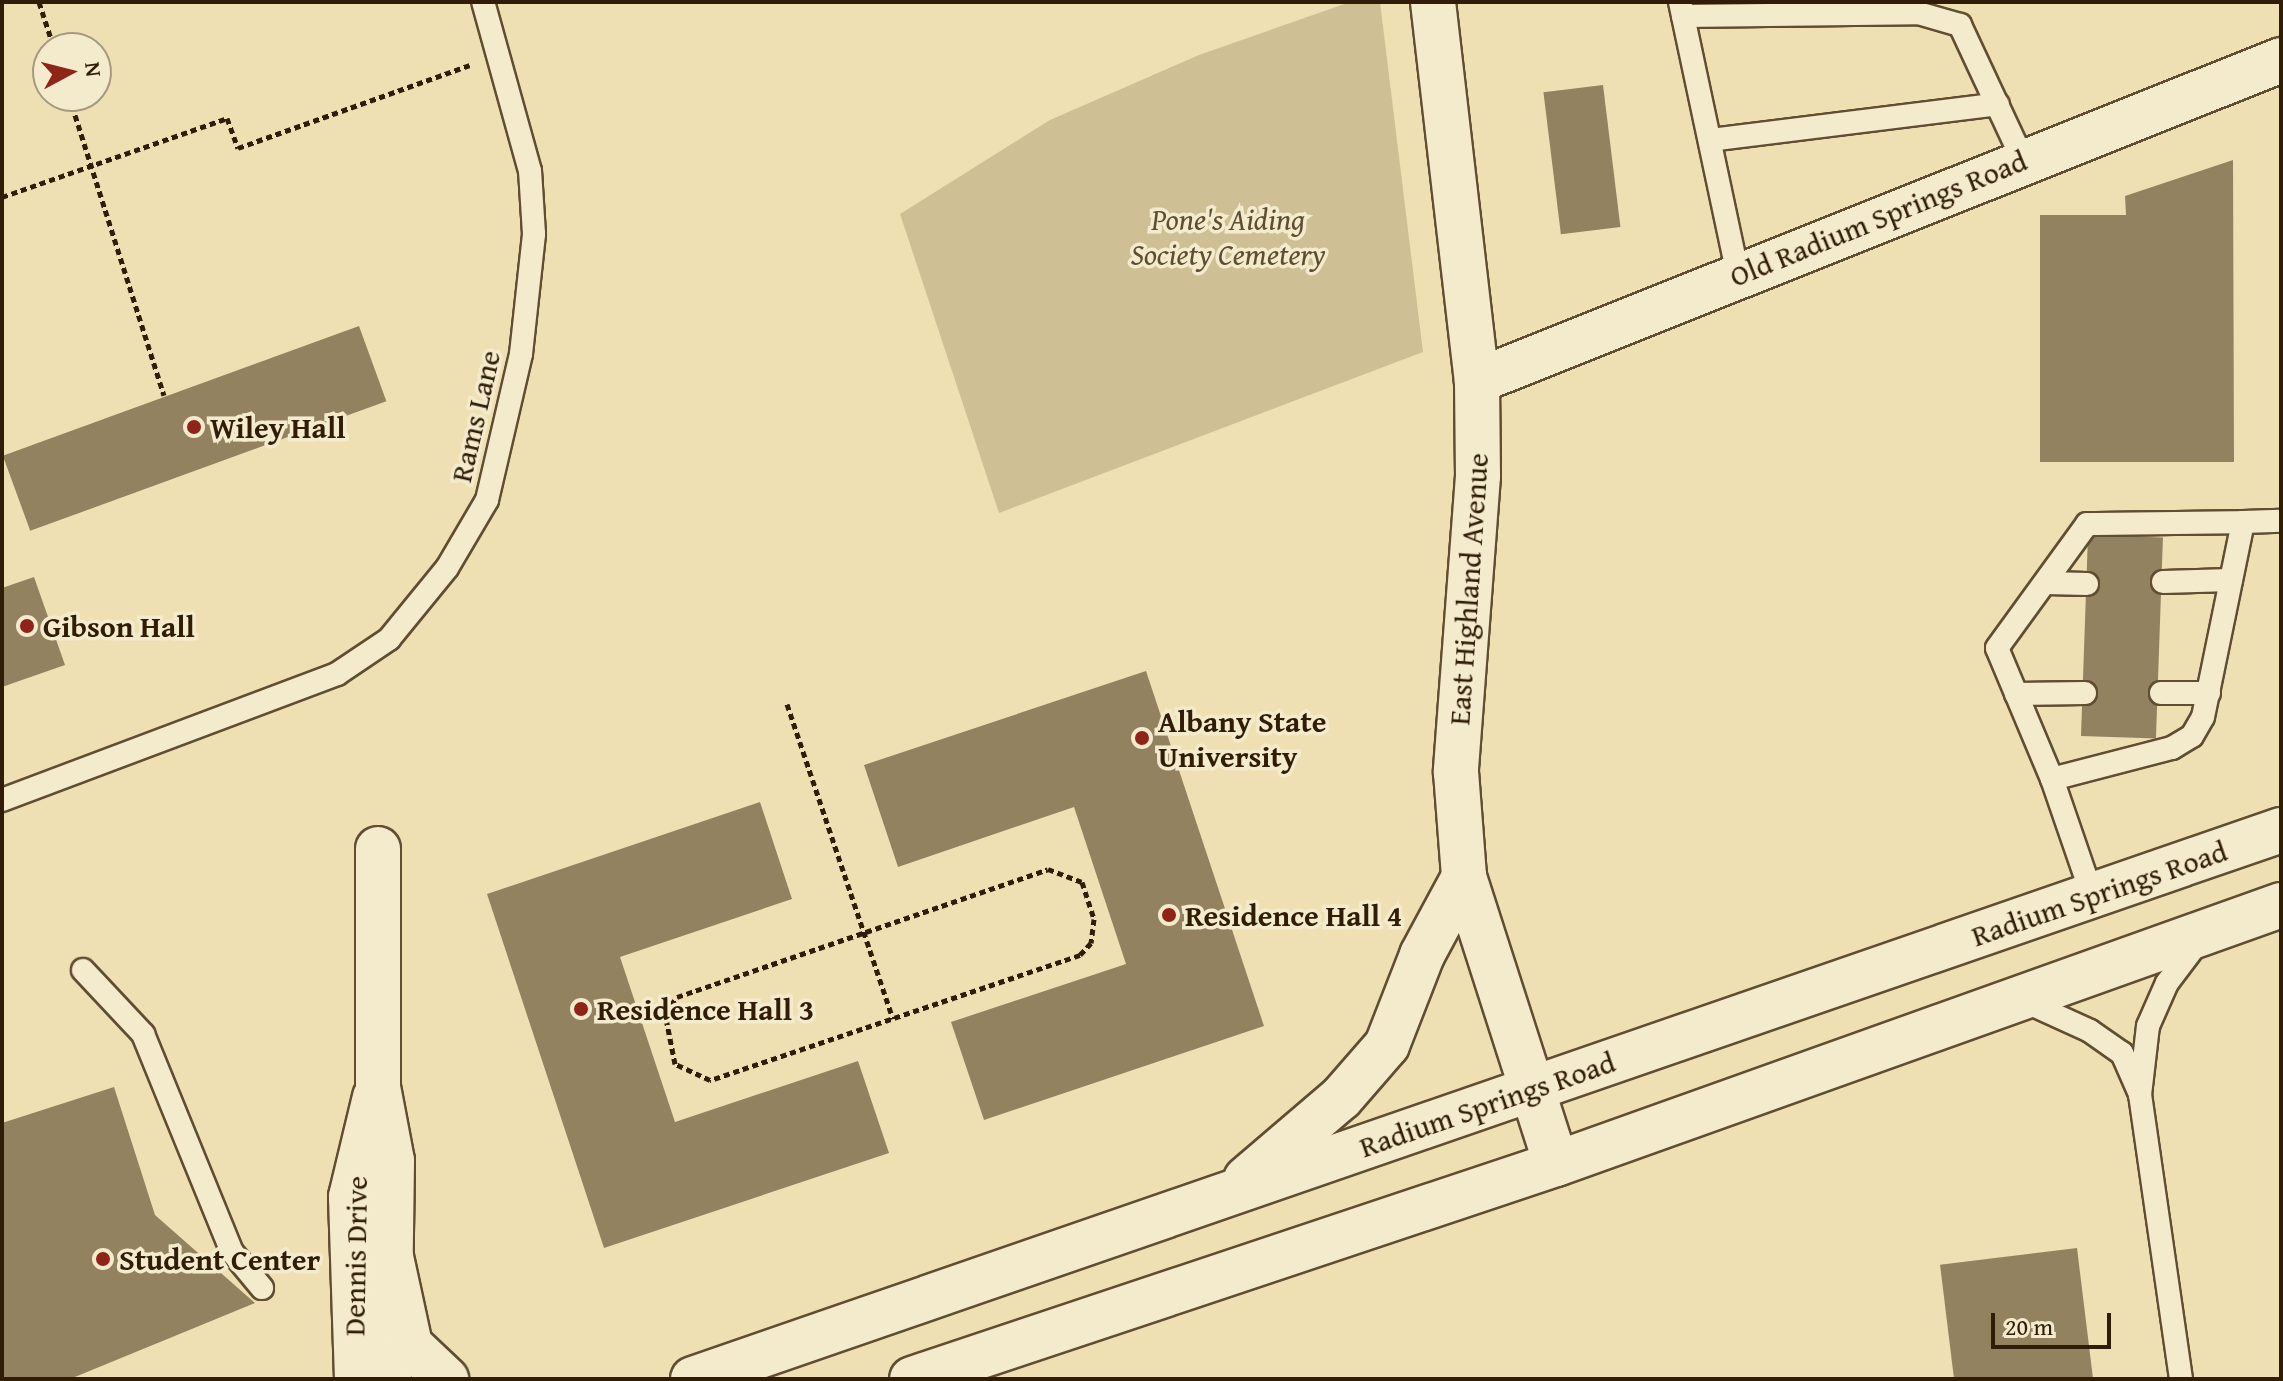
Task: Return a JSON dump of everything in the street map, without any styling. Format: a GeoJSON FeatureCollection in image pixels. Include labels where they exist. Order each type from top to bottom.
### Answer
{"type":"FeatureCollection","features":[{"type":"Feature","properties":{"kind":"main road","name":"East Highland Avenue"},"geometry":{"type":"LineString","coordinates":[[1433,2],[1477,381],[1478,476],[1456,772],[1464,877],[1528,1091],[1556,1164]]}},
{"type":"Feature","properties":{"kind":"main road","name":"Old Radium Springs Road"},"geometry":{"type":"LineString","coordinates":[[1477,381],[2023,160],[2281,60]]}},
{"type":"Feature","properties":{"kind":"main road","name":"Radium Springs Road"},"geometry":{"type":"LineString","coordinates":[[693,1379],[1235,1188],[1528,1091],[2281,830]]}},
{"type":"Feature","properties":{"kind":"main road","name":"Dennis Drive"},"geometry":{"type":"LineString","coordinates":[[378,849],[378,1087],[392,1161],[389,1379]]}},
{"type":"Feature","properties":{"kind":"main road"},"geometry":{"type":"LineString","coordinates":[[1235,1188],[1341,1098],[1387,1045],[1422,955],[1464,877]]}},
{"type":"Feature","properties":{"kind":"main road"},"geometry":{"type":"LineString","coordinates":[[912,1379],[1556,1164],[2281,905]]}},
{"type":"Feature","properties":{"kind":"main road","name":"Dennis Drive"},"geometry":{"type":"LineString","coordinates":[[352,1367],[351,1197],[378,1087]]}},
{"type":"Feature","properties":{"kind":"main road"},"geometry":{"type":"LineString","coordinates":[[391,1257],[410,1345],[446,1379]]}},
{"type":"Feature","properties":{"kind":"lane","name":"Rams Lane"},"geometry":{"type":"LineString","coordinates":[[2,800],[337,674],[389,639],[447,568],[487,500],[527,314],[534,234],[530,171],[483,2]]}},
{"type":"Feature","properties":{"kind":"lane"},"geometry":{"type":"LineString","coordinates":[[1738,274],[1682,9],[1918,13],[1960,25],[2023,160]]}},
{"type":"Feature","properties":{"kind":"lane"},"geometry":{"type":"LineString","coordinates":[[1710,140],[1998,104]]}},
{"type":"Feature","properties":{"kind":"lane"},"geometry":{"type":"LineString","coordinates":[[2092,895],[2052,779],[1997,648],[2087,524],[2281,521]]}},
{"type":"Feature","properties":{"kind":"lane"},"geometry":{"type":"LineString","coordinates":[[2052,779],[2172,748],[2192,736],[2209,693],[2243,522]]}},
{"type":"Feature","properties":{"kind":"lane"},"geometry":{"type":"LineString","coordinates":[[2163,582],[2231,580]]}},
{"type":"Feature","properties":{"kind":"lane"},"geometry":{"type":"LineString","coordinates":[[2046,583],[2087,584]]}},
{"type":"Feature","properties":{"kind":"lane"},"geometry":{"type":"LineString","coordinates":[[2016,694],[2085,693]]}},
{"type":"Feature","properties":{"kind":"lane"},"geometry":{"type":"LineString","coordinates":[[2161,693],[2209,693]]}},
{"type":"Feature","properties":{"kind":"lane"},"geometry":{"type":"LineString","coordinates":[[2181,1379],[2140,1095],[2148,1026],[2167,983],[2205,932]]}},
{"type":"Feature","properties":{"kind":"lane"},"geometry":{"type":"LineString","coordinates":[[83,970],[143,1034],[232,1252],[262,1288]]}},
{"type":"Feature","properties":{"kind":"lane"},"geometry":{"type":"LineString","coordinates":[[2019,999],[2090,1031],[2122,1053],[2140,1095]]}},
{"type":"Feature","properties":{"kind":"path"},"geometry":{"type":"LineString","coordinates":[[39,2],[49,32]]}},
{"type":"Feature","properties":{"kind":"path"},"geometry":{"type":"LineString","coordinates":[[2,197],[227,118],[238,148],[497,55]]}},
{"type":"Feature","properties":{"kind":"path"},"geometry":{"type":"LineString","coordinates":[[74,112],[164,395]]}},
{"type":"Feature","properties":{"kind":"path"},"geometry":{"type":"LineString","coordinates":[[787,704],[893,1019]]}},
{"type":"Feature","properties":{"kind":"path"},"geometry":{"type":"LineString","coordinates":[[1048,869],[1082,882],[1094,919],[1091,943],[1080,955],[893,1019],[710,1080],[675,1064],[665,1013],[677,997],[1048,869]]}},
{"type":"Feature","properties":{"kind":"green space","name":"Pone's Aiding Society Cemetery"},"geometry":{"type":"Polygon","coordinates":[[[1350,2],[1380,2],[1423,352],[999,513],[900,214],[1050,120],[1199,55],[1350,2]]]}},
{"type":"Feature","properties":{"kind":"building"},"geometry":{"type":"Polygon","coordinates":[[[1603,85],[1620,227],[1561,234],[1543,92],[1603,85]]]}},
{"type":"Feature","properties":{"kind":"building"},"geometry":{"type":"Polygon","coordinates":[[[2233,160],[2234,462],[2040,462],[2040,215],[2126,215],[2125,196],[2233,160]]]}},
{"type":"Feature","properties":{"kind":"building","name":"Wiley Hall"},"geometry":{"type":"Polygon","coordinates":[[[359,326],[386,401],[30,531],[3,456],[359,326]]]}},
{"type":"Feature","properties":{"kind":"building"},"geometry":{"type":"Polygon","coordinates":[[[2088,535],[2163,538],[2156,738],[2081,736],[2088,535]]]}},
{"type":"Feature","properties":{"kind":"building","name":"Gibson Hall"},"geometry":{"type":"Polygon","coordinates":[[[34,577],[65,665],[2,687],[2,588],[34,577]]]}},
{"type":"Feature","properties":{"kind":"building","name":"Residence Hall 4"},"geometry":{"type":"Polygon","coordinates":[[[1146,671],[1264,1026],[984,1120],[951,1022],[1126,964],[1074,807],[898,867],[864,765],[1146,671]]]}},
{"type":"Feature","properties":{"kind":"building","name":"Residence Hall 3"},"geometry":{"type":"Polygon","coordinates":[[[760,802],[792,899],[620,957],[675,1122],[858,1061],[889,1153],[604,1248],[487,894],[760,802]]]}},
{"type":"Feature","properties":{"kind":"building","name":"Student Center"},"geometry":{"type":"Polygon","coordinates":[[[114,1087],[155,1215],[255,1303],[70,1379],[2,1379],[2,1123],[114,1087]]]}},
{"type":"Feature","properties":{"kind":"building"},"geometry":{"type":"Polygon","coordinates":[[[2077,1248],[2093,1379],[1954,1379],[1940,1265],[2077,1248]]]}},
{"type":"Feature","properties":{"kind":"place","name":"Wiley Hall"},"geometry":{"type":"Point","coordinates":[194,427]}},
{"type":"Feature","properties":{"kind":"place","name":"Gibson Hall"},"geometry":{"type":"Point","coordinates":[27,626]}},
{"type":"Feature","properties":{"kind":"place","name":"Albany State University"},"geometry":{"type":"Point","coordinates":[1142,738]}},
{"type":"Feature","properties":{"kind":"place","name":"Residence Hall 4"},"geometry":{"type":"Point","coordinates":[1169,915]}},
{"type":"Feature","properties":{"kind":"place","name":"Residence Hall 3"},"geometry":{"type":"Point","coordinates":[581,1009]}},
{"type":"Feature","properties":{"kind":"place","name":"Student Center"},"geometry":{"type":"Point","coordinates":[103,1259]}}]}
